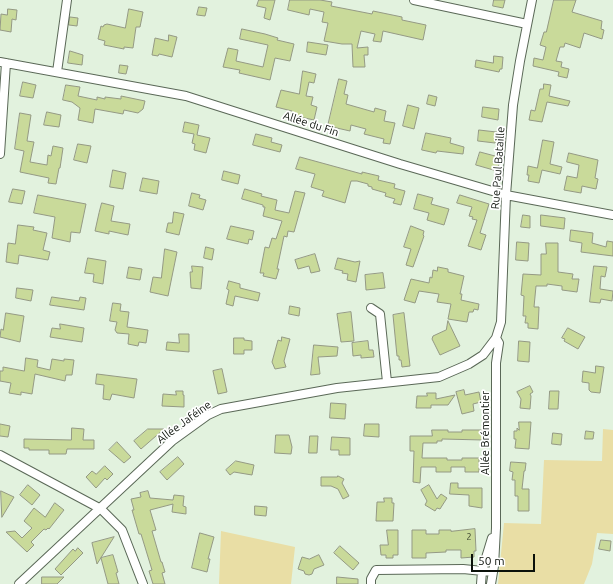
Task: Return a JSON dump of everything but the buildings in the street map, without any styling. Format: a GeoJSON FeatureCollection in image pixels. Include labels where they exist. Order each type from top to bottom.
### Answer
{"type":"FeatureCollection","features":[{"type":"Feature","properties":{"kind":"street"},"geometry":{"type":"LineString","coordinates":[[56,72],[67,0]]}},
{"type":"Feature","properties":{"kind":"street"},"geometry":{"type":"LineString","coordinates":[[414,0],[526,24]]}},
{"type":"Feature","properties":{"kind":"street","name":"Rue Paul Bataille"},"geometry":{"type":"LineString","coordinates":[[496,338],[500,322],[506,195],[513,105],[526,24],[532,0]]}},
{"type":"Feature","properties":{"kind":"street"},"geometry":{"type":"LineString","coordinates":[[0,154],[3,62]]}},
{"type":"Feature","properties":{"kind":"street","name":"Allée du Fin"},"geometry":{"type":"LineString","coordinates":[[3,62],[186,96],[400,164],[506,195],[613,215]]}},
{"type":"Feature","properties":{"kind":"street"},"geometry":{"type":"LineString","coordinates":[[370,308],[380,314],[387,382]]}},
{"type":"Feature","properties":{"kind":"street","name":"Allée Jaféine"},"geometry":{"type":"LineString","coordinates":[[19,584],[172,441],[208,415],[221,409],[337,388],[439,377],[469,364],[483,355],[496,338]]}},
{"type":"Feature","properties":{"kind":"street","name":"Allée Brémontier"},"geometry":{"type":"LineString","coordinates":[[491,584],[496,528],[496,363],[499,343],[496,338]]}},
{"type":"Feature","properties":{"kind":"street"},"geometry":{"type":"LineString","coordinates":[[483,355],[488,356],[496,363]]}},
{"type":"Feature","properties":{"kind":"street"},"geometry":{"type":"LineString","coordinates":[[0,455],[101,509],[122,530],[143,584]]}},
{"type":"Feature","properties":{"kind":"street","name":"Allée Brémontier"},"geometry":{"type":"LineString","coordinates":[[481,584],[482,570],[496,528]]}},
{"type":"Feature","properties":{"kind":"street"},"geometry":{"type":"LineString","coordinates":[[371,584],[371,579],[376,570],[463,569],[493,572]]}},
{"type":"Feature","properties":{"kind":"shaded area"},"geometry":{"type":"Polygon","coordinates":[[[603,429],[613,430],[613,534],[597,533],[592,564],[584,584],[498,584],[504,523],[541,524],[544,460],[602,461],[603,429]]]}},
{"type":"Feature","properties":{"kind":"shaded area"},"geometry":{"type":"Polygon","coordinates":[[[221,531],[295,547],[291,584],[219,584],[221,531]]]}}]}
